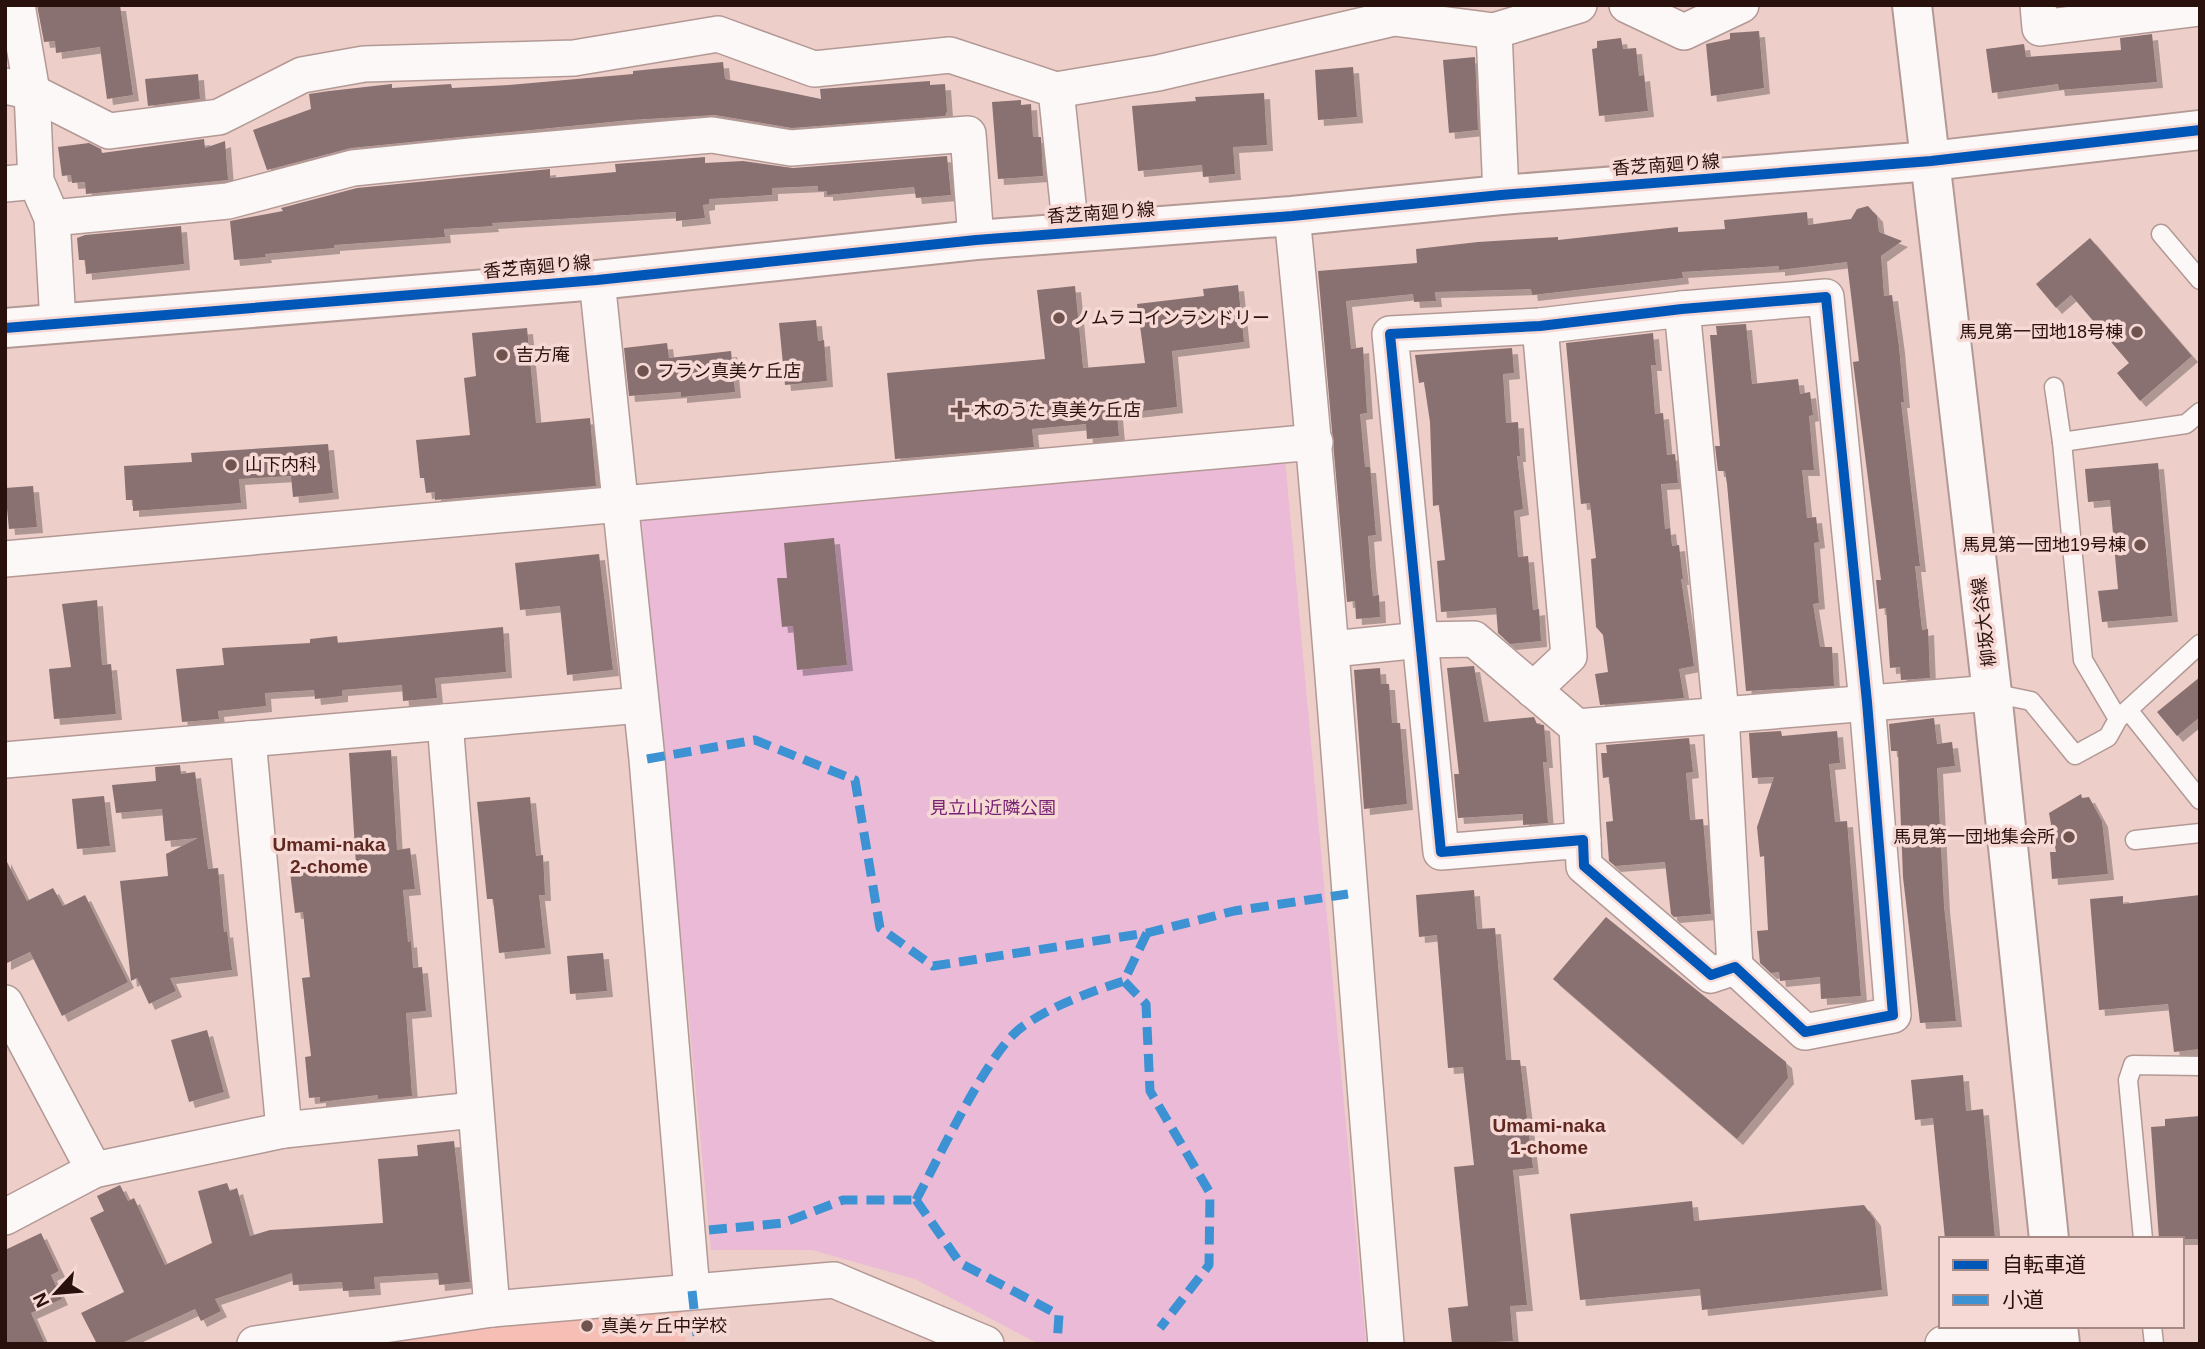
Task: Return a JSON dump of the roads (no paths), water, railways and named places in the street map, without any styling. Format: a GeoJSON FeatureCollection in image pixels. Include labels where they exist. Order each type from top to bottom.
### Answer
{"type":"FeatureCollection","features":[{"type":"Feature","properties":{"kind":"street"},"geometry":{"type":"LineString","coordinates":[[17,5],[21,182],[52,218],[58,323]]}},
{"type":"Feature","properties":{"kind":"street"},"geometry":{"type":"LineString","coordinates":[[19,89],[109,131],[219,117],[302,75],[364,64],[573,58],[718,34],[814,69],[950,55],[1056,89],[1158,73],[1394,18],[1494,31],[1579,5]]}},
{"type":"Feature","properties":{"kind":"street"},"geometry":{"type":"LineString","coordinates":[[1627,5],[1684,32],[1741,5]]}},
{"type":"Feature","properties":{"kind":"street","name":"柳坂大谷線"},"geometry":{"type":"LineString","coordinates":[[1912,5],[1992,694],[2049,1237]]}},
{"type":"Feature","properties":{"kind":"street"},"geometry":{"type":"LineString","coordinates":[[2038,5],[2040,28],[2200,9]]}},
{"type":"Feature","properties":{"kind":"street"},"geometry":{"type":"LineString","coordinates":[[1494,31],[1501,195]]}},
{"type":"Feature","properties":{"kind":"street"},"geometry":{"type":"LineString","coordinates":[[1056,89],[1071,232]]}},
{"type":"Feature","properties":{"kind":"street","name":"香芝南廻り線"},"geometry":{"type":"LineString","coordinates":[[5,328],[597,280],[976,240],[1292,216],[1501,195],[1931,162],[2200,131]]}},
{"type":"Feature","properties":{"kind":"street"},"geometry":{"type":"LineString","coordinates":[[52,218],[228,201],[353,167],[712,135],[791,148],[968,134],[976,240]]}},
{"type":"Feature","properties":{"kind":"street"},"geometry":{"type":"LineString","coordinates":[[1292,216],[1315,442],[1348,894],[1386,1344]]}},
{"type":"Feature","properties":{"kind":"street"},"geometry":{"type":"LineString","coordinates":[[597,280],[641,705],[692,1291]]}},
{"type":"Feature","properties":{"kind":"street"},"geometry":{"type":"LineString","coordinates":[[1583,839],[1441,852],[1390,334],[1540,326],[1682,309],[1826,296],[1867,702],[1893,1015],[1805,1032],[1735,967],[1721,714],[1682,309]]}},
{"type":"Feature","properties":{"kind":"street"},"geometry":{"type":"LineString","coordinates":[[1534,690],[1569,656],[1540,326]]}},
{"type":"Feature","properties":{"kind":"street"},"geometry":{"type":"LineString","coordinates":[[5,559],[1315,442]]}},
{"type":"Feature","properties":{"kind":"street"},"geometry":{"type":"LineString","coordinates":[[1332,649],[1421,640],[1474,639],[1577,727],[1992,694]]}},
{"type":"Feature","properties":{"kind":"street"},"geometry":{"type":"LineString","coordinates":[[5,760],[641,705]]}},
{"type":"Feature","properties":{"kind":"street"},"geometry":{"type":"LineString","coordinates":[[445,722],[492,1309]]}},
{"type":"Feature","properties":{"kind":"street"},"geometry":{"type":"LineString","coordinates":[[1577,727],[1584,866],[1711,975],[1735,967]]}},
{"type":"Feature","properties":{"kind":"street"},"geometry":{"type":"LineString","coordinates":[[248,739],[284,1130]]}},
{"type":"Feature","properties":{"kind":"street"},"geometry":{"type":"LineString","coordinates":[[5,1003],[94,1170]]}},
{"type":"Feature","properties":{"kind":"street"},"geometry":{"type":"LineString","coordinates":[[5,1217],[94,1170],[284,1130],[474,1110]]}},
{"type":"Feature","properties":{"kind":"street"},"geometry":{"type":"LineString","coordinates":[[255,1344],[492,1309],[834,1280],[972,1341]]}},
{"type":"Feature","properties":{"kind":"street"},"geometry":{"type":"LineString","coordinates":[[1943,1344],[2059,1334]]}},
{"type":"Feature","properties":{"kind":"lane"},"geometry":{"type":"LineString","coordinates":[[2161,234],[2200,280]]}},
{"type":"Feature","properties":{"kind":"lane"},"geometry":{"type":"LineString","coordinates":[[2054,387],[2062,442],[2083,660],[2123,715],[2200,800]]}},
{"type":"Feature","properties":{"kind":"lane"},"geometry":{"type":"LineString","coordinates":[[2062,442],[2186,424],[2200,412]]}},
{"type":"Feature","properties":{"kind":"lane"},"geometry":{"type":"LineString","coordinates":[[1992,694],[2031,701],[2075,755],[2108,737],[2123,715],[2200,645]]}},
{"type":"Feature","properties":{"kind":"lane"},"geometry":{"type":"LineString","coordinates":[[2136,841],[2200,833]]}},
{"type":"Feature","properties":{"kind":"lane"},"geometry":{"type":"LineString","coordinates":[[2143,1237],[2127,1080],[2133,1065],[2200,1066]]}},
{"type":"Feature","properties":{"kind":"place","name":"ノムラコインランドリー"},"geometry":{"type":"Point","coordinates":[1059,318]}},
{"type":"Feature","properties":{"kind":"place","name":"馬見第一団地18号棟"},"geometry":{"type":"Point","coordinates":[2137,332]}},
{"type":"Feature","properties":{"kind":"place","name":"吉方庵"},"geometry":{"type":"Point","coordinates":[502,355]}},
{"type":"Feature","properties":{"kind":"place","name":"フラン真美ケ丘店"},"geometry":{"type":"Point","coordinates":[643,371]}},
{"type":"Feature","properties":{"kind":"place","name":"木のうた 真美ケ丘店"},"geometry":{"type":"Point","coordinates":[960,410]}},
{"type":"Feature","properties":{"kind":"place","name":"山下内科"},"geometry":{"type":"Point","coordinates":[231,465]}},
{"type":"Feature","properties":{"kind":"place","name":"馬見第一団地19号棟"},"geometry":{"type":"Point","coordinates":[2140,545]}},
{"type":"Feature","properties":{"kind":"place","name":"馬見第一団地集会所"},"geometry":{"type":"Point","coordinates":[2069,837]}},
{"type":"Feature","properties":{"kind":"place","name":"真美ヶ丘中学校"},"geometry":{"type":"Point","coordinates":[587,1326]}},
{"type":"Feature","properties":{"kind":"district","name":"Umami-naka 2-chome"},"geometry":{"type":"Point","coordinates":[329,855]}},
{"type":"Feature","properties":{"kind":"district","name":"Umami-naka 1-chome"},"geometry":{"type":"Point","coordinates":[1549,1136]}},
{"type":"Feature","properties":{"kind":"park label","name":"見立山近隣公園"},"geometry":{"type":"Point","coordinates":[993,808]}}]}
